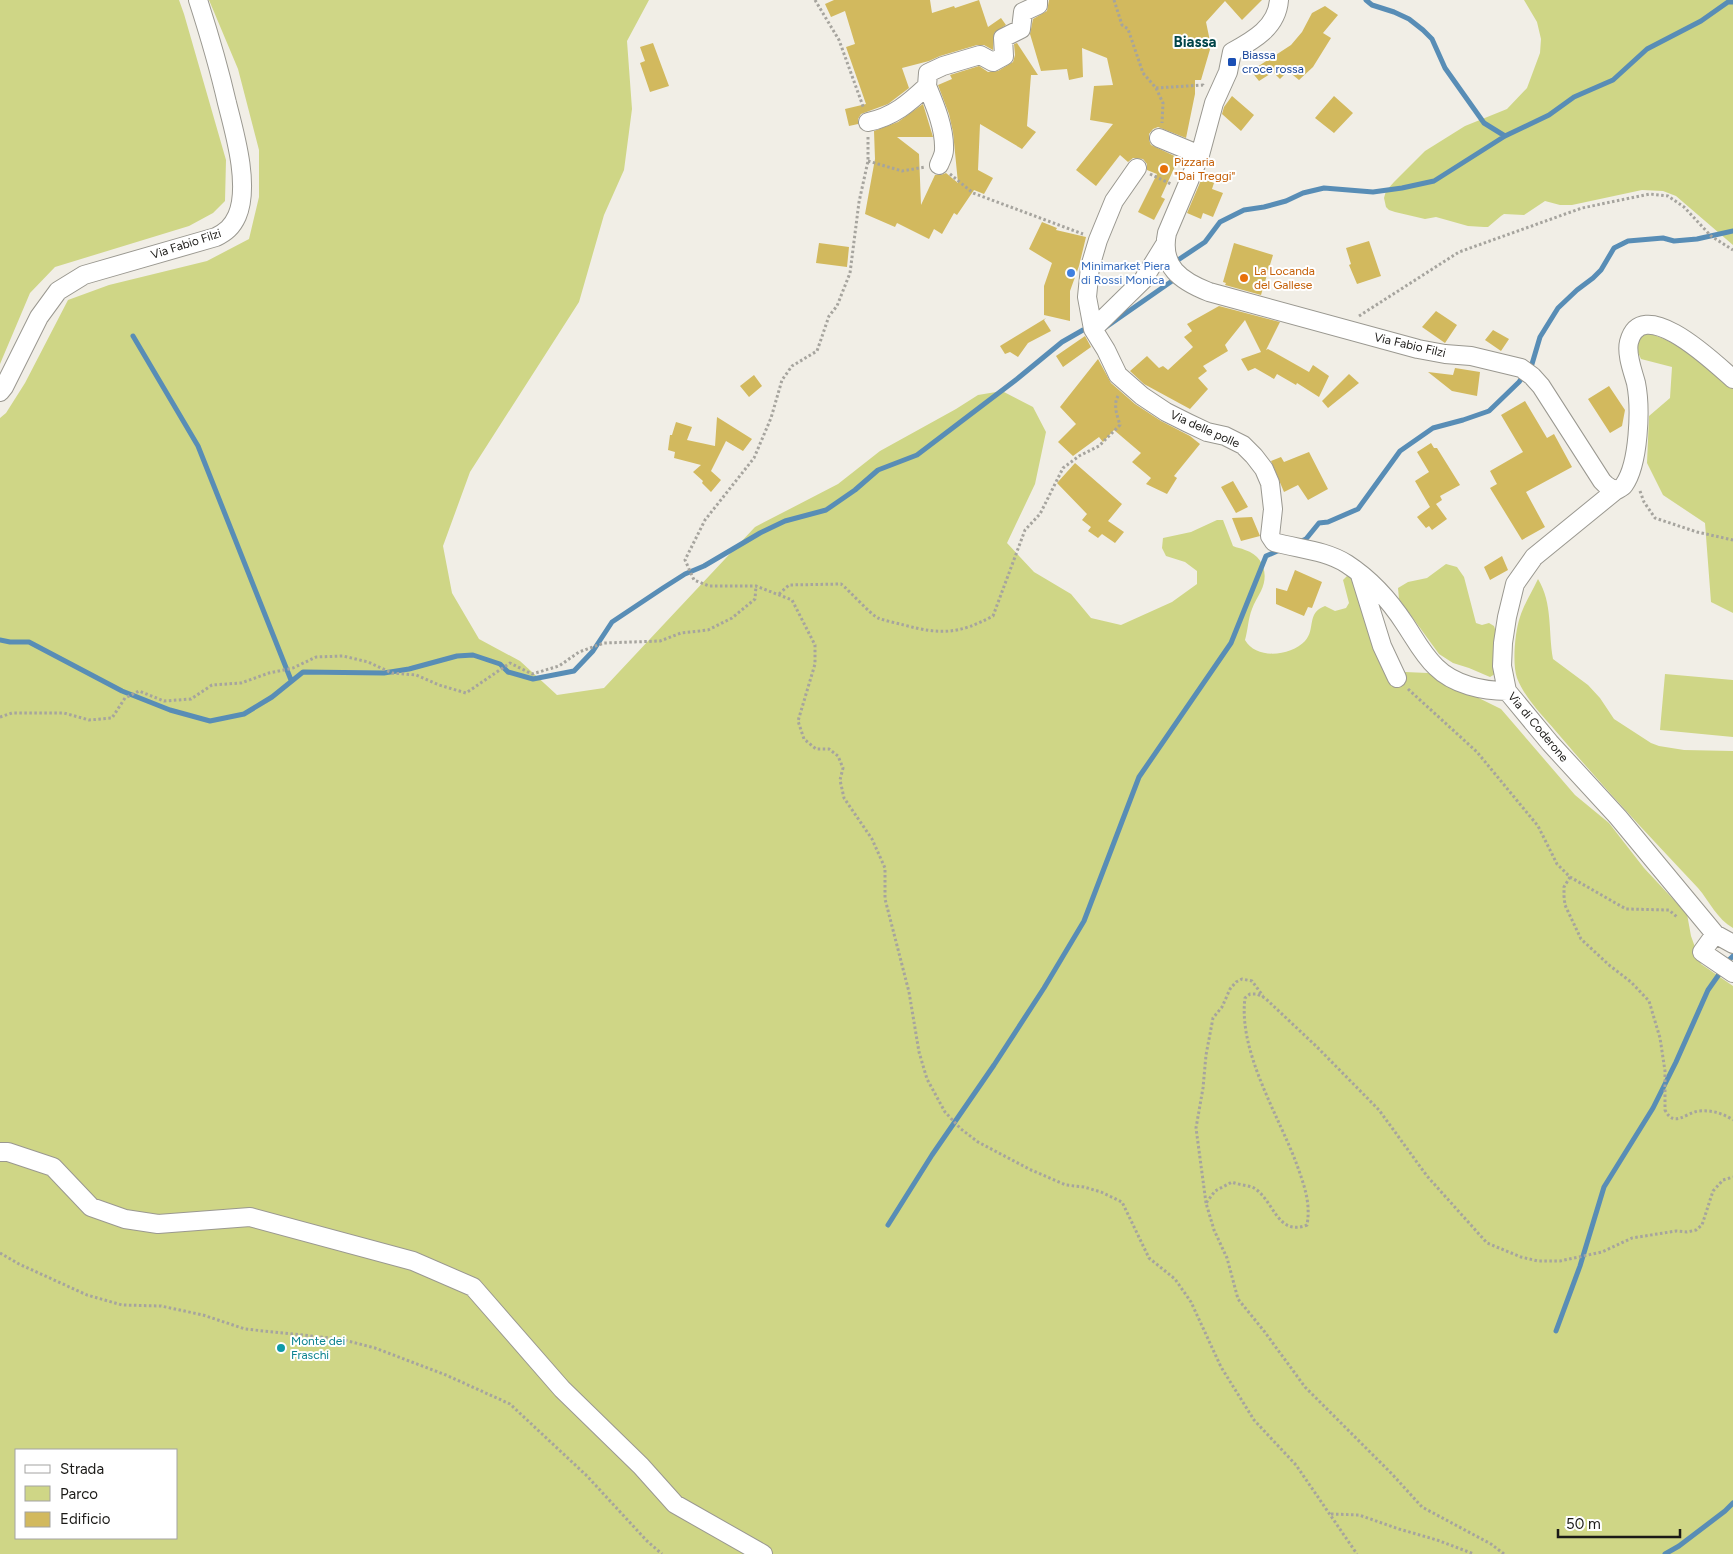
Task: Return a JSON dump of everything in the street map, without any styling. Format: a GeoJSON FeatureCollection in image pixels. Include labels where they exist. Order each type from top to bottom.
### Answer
{"type":"FeatureCollection","features":[{"type":"Feature","properties":{"kind":"street","name":"Via Fabio Filzi"},"geometry":{"type":"LineString","coordinates":[[0,392],[39,317],[58,291],[84,275],[216,237],[227,231],[238,215],[241,198],[238,150],[215,52],[198,0]]}},
{"type":"Feature","properties":{"kind":"street"},"geometry":{"type":"LineString","coordinates":[[939,165],[944,151],[942,132],[937,109],[927,86],[928,73],[943,66],[980,55],[993,62],[1004,56],[1003,38],[1021,29],[1024,12],[1038,5],[1038,0]]}},
{"type":"Feature","properties":{"kind":"street"},"geometry":{"type":"LineString","coordinates":[[1092,328],[1143,280],[1164,246],[1172,219],[1200,155],[1214,103],[1228,72],[1232,52],[1254,40],[1273,22],[1279,0]]}},
{"type":"Feature","properties":{"kind":"street"},"geometry":{"type":"LineString","coordinates":[[868,122],[896,112],[909,104],[927,86]]}},
{"type":"Feature","properties":{"kind":"street"},"geometry":{"type":"LineString","coordinates":[[1159,138],[1200,155]]}},
{"type":"Feature","properties":{"kind":"street"},"geometry":{"type":"LineString","coordinates":[[1126,383],[1118,376],[1106,350],[1092,328],[1087,282],[1098,240],[1114,201],[1137,168]]}},
{"type":"Feature","properties":{"kind":"street","name":"Via Fabio Filzi"},"geometry":{"type":"LineString","coordinates":[[1164,246],[1170,267],[1188,284],[1209,292],[1418,349],[1471,356],[1521,368],[1542,386],[1602,481],[1615,491]]}},
{"type":"Feature","properties":{"kind":"street"},"geometry":{"type":"LineString","coordinates":[[1615,491],[1624,486],[1633,463],[1638,424],[1636,384],[1630,364],[1628,343],[1640,326],[1660,327],[1670,331],[1702,352],[1733,379]]}},
{"type":"Feature","properties":{"kind":"street","name":"Via delle polle"},"geometry":{"type":"LineString","coordinates":[[1126,383],[1166,412],[1207,432],[1224,436],[1243,445],[1254,456],[1264,469],[1271,490],[1273,509],[1270,536],[1272,540],[1276,543],[1330,555],[1360,574]]}},
{"type":"Feature","properties":{"kind":"street","name":"Via di Coderone"},"geometry":{"type":"LineString","coordinates":[[1615,491],[1534,557],[1515,584],[1503,643],[1502,666],[1507,691],[1550,743],[1630,832],[1715,934],[1733,944]]}},
{"type":"Feature","properties":{"kind":"street"},"geometry":{"type":"LineString","coordinates":[[1360,574],[1382,646],[1397,678]]}},
{"type":"Feature","properties":{"kind":"street"},"geometry":{"type":"LineString","coordinates":[[1360,574],[1380,592],[1436,668],[1470,686],[1488,691],[1507,691]]}},
{"type":"Feature","properties":{"kind":"street"},"geometry":{"type":"LineString","coordinates":[[1715,934],[1702,952],[1733,973]]}},
{"type":"Feature","properties":{"kind":"street"},"geometry":{"type":"LineString","coordinates":[[0,1152],[8,1152],[53,1167],[90,1207],[125,1219],[158,1224],[250,1217],[413,1260],[473,1287],[562,1389],[641,1466],[675,1504],[763,1554]]}},
{"type":"Feature","properties":{"kind":"path"},"geometry":{"type":"LineString","coordinates":[[815,0],[838,40],[868,122],[868,162],[859,202],[850,273],[837,306],[829,316],[818,352],[792,366],[782,380],[771,418],[754,458],[705,520],[685,560],[694,580],[709,586],[756,586],[792,600],[815,646],[815,664],[798,720],[804,739],[816,749],[830,749],[838,756],[843,768],[840,780],[844,798],[872,839],[885,868],[885,898],[909,992],[919,1052],[927,1079],[945,1112],[961,1129],[978,1142],[1031,1170],[1066,1185],[1084,1187],[1101,1192],[1122,1202],[1149,1258],[1175,1278],[1191,1302],[1221,1367],[1254,1420],[1296,1465],[1357,1554]]}},
{"type":"Feature","properties":{"kind":"path"},"geometry":{"type":"LineString","coordinates":[[1114,0],[1122,25],[1128,29],[1143,73],[1156,88],[1163,103],[1159,138]]}},
{"type":"Feature","properties":{"kind":"path"},"geometry":{"type":"LineString","coordinates":[[1156,88],[1203,85],[1214,103]]}},
{"type":"Feature","properties":{"kind":"path"},"geometry":{"type":"LineString","coordinates":[[868,162],[902,171],[939,165],[973,193],[1098,240]]}},
{"type":"Feature","properties":{"kind":"path"},"geometry":{"type":"LineString","coordinates":[[1137,168],[1184,190]]}},
{"type":"Feature","properties":{"kind":"path"},"geometry":{"type":"LineString","coordinates":[[1339,328],[1459,252],[1582,208],[1650,194],[1668,196],[1684,206],[1711,236],[1733,250]]}},
{"type":"Feature","properties":{"kind":"path"},"geometry":{"type":"LineString","coordinates":[[779,594],[789,585],[841,584],[876,617],[938,633],[978,624],[993,616],[1025,530],[1040,514],[1063,468],[1079,456],[1099,446],[1120,425],[1116,411],[1116,399],[1126,383]]}},
{"type":"Feature","properties":{"kind":"path"},"geometry":{"type":"LineString","coordinates":[[1628,476],[1636,479],[1644,502],[1655,518],[1697,532],[1733,540]]}},
{"type":"Feature","properties":{"kind":"path"},"geometry":{"type":"LineString","coordinates":[[0,717],[12,713],[64,713],[89,720],[112,718],[125,698],[140,691],[164,701],[191,699],[212,685],[241,683],[269,673],[292,668],[316,657],[343,656],[368,662],[392,673],[416,675],[439,685],[466,693],[510,663],[532,674],[559,666],[579,652],[604,643],[660,641],[681,633],[708,630],[732,618],[755,599],[756,586]]}},
{"type":"Feature","properties":{"kind":"path"},"geometry":{"type":"LineString","coordinates":[[1397,678],[1477,752],[1538,826],[1557,864],[1570,877],[1626,909],[1669,910],[1683,923]]}},
{"type":"Feature","properties":{"kind":"path"},"geometry":{"type":"LineString","coordinates":[[1570,877],[1564,886],[1565,904],[1581,939],[1631,982],[1649,1001],[1661,1046],[1665,1071],[1665,1110],[1668,1116],[1672,1119],[1679,1119],[1699,1111],[1720,1112],[1733,1120]]}},
{"type":"Feature","properties":{"kind":"path"},"geometry":{"type":"LineString","coordinates":[[1504,1554],[1491,1544],[1422,1506],[1305,1387],[1238,1299],[1227,1258],[1214,1230],[1206,1204],[1196,1128],[1213,1018],[1227,999],[1230,989],[1236,982],[1242,979],[1252,981],[1265,998],[1317,1046],[1379,1110],[1427,1176],[1487,1242],[1521,1257],[1538,1261],[1560,1261],[1602,1252],[1632,1238],[1696,1230],[1702,1225],[1713,1191],[1723,1180],[1733,1178]]}},
{"type":"Feature","properties":{"kind":"path"},"geometry":{"type":"LineString","coordinates":[[1206,1204],[1215,1191],[1232,1182],[1240,1186],[1253,1187],[1285,1225],[1293,1228],[1307,1224],[1309,1212],[1306,1190],[1292,1152],[1256,1071],[1247,1034],[1245,998],[1250,994],[1257,994],[1265,998]]}},
{"type":"Feature","properties":{"kind":"path"},"geometry":{"type":"LineString","coordinates":[[0,1253],[19,1264],[87,1295],[122,1305],[161,1306],[203,1315],[245,1329],[340,1339],[375,1348],[510,1404],[587,1476],[647,1542],[662,1554]]}},
{"type":"Feature","properties":{"kind":"path"},"geometry":{"type":"LineString","coordinates":[[1330,1514],[1359,1515],[1474,1554]]}},
{"type":"Feature","properties":{"kind":"green space"},"geometry":{"type":"Polygon","coordinates":[[[0,0],[179,0],[226,160],[225,201],[213,213],[189,226],[55,267],[30,293],[0,364],[0,0]]]}},
{"type":"Feature","properties":{"kind":"green space"},"geometry":{"type":"Polygon","coordinates":[[[209,0],[649,0],[627,41],[632,109],[624,170],[604,215],[579,302],[470,472],[443,546],[452,593],[479,639],[520,661],[557,695],[604,688],[755,527],[838,484],[880,451],[978,395],[1002,391],[1033,407],[1046,432],[1035,484],[1007,543],[1034,572],[1071,594],[1091,618],[1121,625],[1172,602],[1197,584],[1197,571],[1185,562],[1166,556],[1162,548],[1163,538],[1191,532],[1217,520],[1223,520],[1233,546],[1244,549],[1257,557],[1263,567],[1265,579],[1251,613],[1245,640],[1257,651],[1274,654],[1283,653],[1299,646],[1308,636],[1313,617],[1319,609],[1325,606],[1335,611],[1346,608],[1349,603],[1343,580],[1347,576],[1353,577],[1381,663],[1405,672],[1428,673],[1501,709],[1575,795],[1609,823],[1644,868],[1687,914],[1691,936],[1701,964],[1733,986],[1733,1554],[0,1554],[0,418],[6,413],[25,383],[68,300],[109,285],[207,261],[249,239],[259,197],[259,150],[238,69],[209,0]]]}},
{"type":"Feature","properties":{"kind":"green space"},"geometry":{"type":"Polygon","coordinates":[[[1524,0],[1733,0],[1733,245],[1676,196],[1663,191],[1642,190],[1572,205],[1560,205],[1545,201],[1524,215],[1504,214],[1488,227],[1468,226],[1436,217],[1425,219],[1395,212],[1386,207],[1384,198],[1386,191],[1425,151],[1465,126],[1507,109],[1527,88],[1540,53],[1541,39],[1537,22],[1524,0]]]}},
{"type":"Feature","properties":{"kind":"green space"},"geometry":{"type":"Polygon","coordinates":[[[1645,333],[1655,335],[1679,347],[1733,389],[1733,613],[1711,602],[1705,523],[1663,495],[1647,463],[1649,416],[1670,398],[1672,367],[1641,359],[1635,346],[1645,333]]]}},
{"type":"Feature","properties":{"kind":"green space"},"geometry":{"type":"Polygon","coordinates":[[[1446,564],[1457,567],[1464,577],[1476,623],[1482,625],[1489,623],[1494,626],[1498,638],[1495,674],[1490,677],[1453,663],[1439,654],[1399,599],[1398,588],[1408,582],[1427,578],[1446,564]]]}},
{"type":"Feature","properties":{"kind":"green space"},"geometry":{"type":"Polygon","coordinates":[[[1538,579],[1543,588],[1548,608],[1553,659],[1588,685],[1600,698],[1614,719],[1651,743],[1659,746],[1684,750],[1733,751],[1733,928],[1718,915],[1698,888],[1594,775],[1536,708],[1521,686],[1515,672],[1518,623],[1538,579]]]}},
{"type":"Feature","properties":{"kind":"green space"},"geometry":{"type":"Polygon","coordinates":[[[1665,674],[1733,680],[1733,737],[1660,730],[1665,674]]]}},
{"type":"Feature","properties":{"kind":"building"},"geometry":{"type":"Polygon","coordinates":[[[834,0],[930,0],[932,13],[979,0],[988,27],[1001,18],[1006,25],[994,33],[993,50],[984,45],[977,45],[902,68],[909,88],[888,104],[861,114],[858,124],[849,126],[845,109],[866,104],[846,47],[855,44],[845,11],[831,17],[825,4],[834,0]]]}},
{"type":"Feature","properties":{"kind":"building"},"geometry":{"type":"Polygon","coordinates":[[[1049,0],[1262,0],[1242,20],[1225,1],[1206,22],[1211,46],[1201,80],[1195,80],[1195,94],[1186,138],[1158,127],[1149,134],[1151,145],[1181,159],[1180,164],[1177,162],[1161,197],[1165,199],[1154,220],[1138,212],[1157,174],[1147,170],[1147,164],[1143,159],[1133,158],[1128,162],[1120,155],[1096,186],[1076,170],[1113,124],[1090,120],[1094,86],[1113,85],[1107,58],[1082,48],[1083,77],[1069,80],[1067,69],[1041,71],[1030,34],[1033,19],[1047,11],[1049,0]]]}},
{"type":"Feature","properties":{"kind":"building"},"geometry":{"type":"Polygon","coordinates":[[[1325,6],[1338,15],[1323,33],[1331,38],[1313,67],[1299,80],[1288,71],[1280,79],[1273,72],[1259,81],[1251,71],[1291,45],[1302,32],[1312,13],[1325,6]]]}},
{"type":"Feature","properties":{"kind":"building"},"geometry":{"type":"Polygon","coordinates":[[[653,43],[669,86],[650,92],[640,63],[645,61],[640,47],[653,43]]]}},
{"type":"Feature","properties":{"kind":"building"},"geometry":{"type":"Polygon","coordinates":[[[1017,43],[1038,75],[1031,75],[1027,126],[1036,132],[1022,149],[980,124],[978,170],[993,178],[984,194],[974,190],[957,215],[954,213],[942,234],[934,229],[929,239],[897,223],[895,227],[865,214],[875,159],[874,131],[898,122],[923,104],[933,137],[897,137],[919,154],[921,205],[935,175],[946,173],[958,183],[953,132],[949,114],[938,85],[952,79],[950,75],[979,66],[988,72],[998,71],[1013,62],[1015,55],[1014,44],[1017,43]]]}},
{"type":"Feature","properties":{"kind":"building"},"geometry":{"type":"Polygon","coordinates":[[[1232,96],[1254,115],[1241,131],[1222,114],[1224,107],[1232,96]]]}},
{"type":"Feature","properties":{"kind":"building"},"geometry":{"type":"Polygon","coordinates":[[[1334,96],[1353,113],[1334,133],[1315,118],[1334,96]]]}},
{"type":"Feature","properties":{"kind":"building"},"geometry":{"type":"Polygon","coordinates":[[[1202,178],[1214,183],[1212,189],[1223,193],[1213,217],[1203,213],[1201,219],[1187,213],[1202,178]]]}},
{"type":"Feature","properties":{"kind":"building"},"geometry":{"type":"Polygon","coordinates":[[[1042,222],[1057,228],[1056,230],[1086,237],[1079,266],[1070,291],[1070,321],[1044,315],[1044,286],[1052,263],[1029,249],[1042,222]]]}},
{"type":"Feature","properties":{"kind":"building"},"geometry":{"type":"Polygon","coordinates":[[[1369,241],[1381,276],[1357,284],[1349,265],[1351,264],[1346,248],[1369,241]]]}},
{"type":"Feature","properties":{"kind":"building"},"geometry":{"type":"Polygon","coordinates":[[[819,243],[849,247],[847,267],[816,263],[819,243]]]}},
{"type":"Feature","properties":{"kind":"building"},"geometry":{"type":"Polygon","coordinates":[[[1234,243],[1273,255],[1261,295],[1225,285],[1226,283],[1223,282],[1234,243]]]}},
{"type":"Feature","properties":{"kind":"building"},"geometry":{"type":"Polygon","coordinates":[[[1219,306],[1280,322],[1266,350],[1268,349],[1309,372],[1313,365],[1329,376],[1319,397],[1297,383],[1296,385],[1277,374],[1274,379],[1255,368],[1248,371],[1241,359],[1261,352],[1245,320],[1225,345],[1228,351],[1203,366],[1207,371],[1198,378],[1208,389],[1190,409],[1144,384],[1130,371],[1147,356],[1159,368],[1163,366],[1168,370],[1193,347],[1184,337],[1192,331],[1187,324],[1219,306]]]}},
{"type":"Feature","properties":{"kind":"building"},"geometry":{"type":"Polygon","coordinates":[[[1436,311],[1457,325],[1445,343],[1422,327],[1436,311]]]}},
{"type":"Feature","properties":{"kind":"building"},"geometry":{"type":"Polygon","coordinates":[[[1046,318],[1044,320],[1051,331],[1028,343],[1018,357],[1010,352],[1005,354],[1000,346],[1046,318]]]}},
{"type":"Feature","properties":{"kind":"building"},"geometry":{"type":"Polygon","coordinates":[[[1493,330],[1509,339],[1501,351],[1485,340],[1493,330]]]}},
{"type":"Feature","properties":{"kind":"building"},"geometry":{"type":"Polygon","coordinates":[[[1085,336],[1091,347],[1063,367],[1056,356],[1085,336]]]}},
{"type":"Feature","properties":{"kind":"building"},"geometry":{"type":"Polygon","coordinates":[[[1098,359],[1111,383],[1135,404],[1161,421],[1190,436],[1200,444],[1174,476],[1177,478],[1167,494],[1146,484],[1151,478],[1132,462],[1141,453],[1114,430],[1103,442],[1099,437],[1073,456],[1058,442],[1076,424],[1060,407],[1098,359]]]}},
{"type":"Feature","properties":{"kind":"building"},"geometry":{"type":"Polygon","coordinates":[[[1455,368],[1480,372],[1477,396],[1452,391],[1428,372],[1453,375],[1455,368]]]}},
{"type":"Feature","properties":{"kind":"building"},"geometry":{"type":"Polygon","coordinates":[[[1349,374],[1359,383],[1328,408],[1322,401],[1349,374]]]}},
{"type":"Feature","properties":{"kind":"building"},"geometry":{"type":"Polygon","coordinates":[[[754,375],[762,386],[749,397],[740,386],[754,375]]]}},
{"type":"Feature","properties":{"kind":"building"},"geometry":{"type":"Polygon","coordinates":[[[1609,386],[1625,410],[1622,426],[1610,433],[1588,399],[1609,386]]]}},
{"type":"Feature","properties":{"kind":"building"},"geometry":{"type":"Polygon","coordinates":[[[1525,401],[1547,438],[1554,434],[1572,467],[1526,492],[1545,527],[1522,540],[1490,488],[1497,484],[1490,471],[1523,452],[1501,415],[1525,401]]]}},
{"type":"Feature","properties":{"kind":"building"},"geometry":{"type":"Polygon","coordinates":[[[717,417],[752,439],[743,451],[726,441],[711,471],[721,480],[711,492],[693,472],[701,465],[674,458],[675,452],[668,450],[670,435],[672,435],[676,422],[692,427],[687,440],[715,446],[717,417]]]}},
{"type":"Feature","properties":{"kind":"building"},"geometry":{"type":"Polygon","coordinates":[[[1431,443],[1434,448],[1437,448],[1460,485],[1440,496],[1442,500],[1436,504],[1447,519],[1432,530],[1429,526],[1426,528],[1417,517],[1430,507],[1415,481],[1429,472],[1417,452],[1431,443]]]}},
{"type":"Feature","properties":{"kind":"building"},"geometry":{"type":"Polygon","coordinates":[[[1309,452],[1328,489],[1308,500],[1298,485],[1284,492],[1271,461],[1281,457],[1284,462],[1309,452]]]}},
{"type":"Feature","properties":{"kind":"building"},"geometry":{"type":"Polygon","coordinates":[[[1075,463],[1122,504],[1108,521],[1124,532],[1115,543],[1102,534],[1098,538],[1088,531],[1091,527],[1082,520],[1087,514],[1057,483],[1075,463]]]}},
{"type":"Feature","properties":{"kind":"building"},"geometry":{"type":"Polygon","coordinates":[[[1233,481],[1248,507],[1236,513],[1221,487],[1233,481]]]}},
{"type":"Feature","properties":{"kind":"building"},"geometry":{"type":"Polygon","coordinates":[[[1252,517],[1260,536],[1241,541],[1232,518],[1252,517]]]}},
{"type":"Feature","properties":{"kind":"building"},"geometry":{"type":"Polygon","coordinates":[[[1502,556],[1508,570],[1490,580],[1484,567],[1502,556]]]}},
{"type":"Feature","properties":{"kind":"building"},"geometry":{"type":"Polygon","coordinates":[[[1295,570],[1322,582],[1312,608],[1308,607],[1304,616],[1276,604],[1276,588],[1287,591],[1295,570]]]}},
{"type":"Feature","properties":{"kind":"waterway"},"geometry":{"type":"LineString","coordinates":[[1366,0],[1372,5],[1409,19],[1423,30],[1432,39],[1445,68],[1484,123],[1505,136]]}},
{"type":"Feature","properties":{"kind":"waterway"},"geometry":{"type":"LineString","coordinates":[[1177,262],[1205,242],[1220,222],[1244,210],[1286,201],[1303,193],[1324,188],[1373,192],[1434,181],[1505,136],[1549,115],[1574,97],[1613,80],[1647,49],[1701,21],[1728,2],[1733,2]]}},
{"type":"Feature","properties":{"kind":"waterway"},"geometry":{"type":"LineString","coordinates":[[1299,542],[1306,539],[1319,523],[1328,522],[1358,509],[1400,451],[1433,428],[1489,411],[1519,382],[1532,364],[1540,337],[1558,308],[1601,270],[1614,248],[1628,241],[1663,238],[1674,241],[1697,239],[1733,231]]}},
{"type":"Feature","properties":{"kind":"waterway"},"geometry":{"type":"LineString","coordinates":[[1106,327],[1172,281]]}},
{"type":"Feature","properties":{"kind":"waterway"},"geometry":{"type":"LineString","coordinates":[[0,640],[29,642],[122,691],[170,710],[210,721],[244,714],[272,697],[303,672],[384,673],[409,669],[457,656],[473,655],[500,664],[508,672],[533,679],[574,671],[593,651],[612,622],[685,574],[704,566],[760,533],[785,521],[826,510],[855,490],[878,470],[917,455],[1017,379],[1062,342],[1083,330]]}},
{"type":"Feature","properties":{"kind":"waterway"},"geometry":{"type":"LineString","coordinates":[[133,336],[198,446],[291,680]]}},
{"type":"Feature","properties":{"kind":"waterway"},"geometry":{"type":"LineString","coordinates":[[888,1225],[932,1155],[1044,988],[1084,921],[1139,777],[1231,643],[1266,556],[1282,549]]}},
{"type":"Feature","properties":{"kind":"waterway"},"geometry":{"type":"LineString","coordinates":[[1730,959],[1733,956]]}},
{"type":"Feature","properties":{"kind":"waterway"},"geometry":{"type":"LineString","coordinates":[[1556,1331],[1580,1266],[1604,1187],[1653,1108],[1708,990],[1720,973]]}},
{"type":"Feature","properties":{"kind":"waterway"},"geometry":{"type":"LineString","coordinates":[[1665,1554],[1679,1546],[1733,1503]]}},
{"type":"Feature","properties":{"kind":"place","name":"Biassa croce rossa"},"geometry":{"type":"Point","coordinates":[1232,62]}},
{"type":"Feature","properties":{"kind":"place","name":"Pizzaria \"Dai Treggi\""},"geometry":{"type":"Point","coordinates":[1164,169]}},
{"type":"Feature","properties":{"kind":"place","name":"Minimarket Piera di Rossi Monica"},"geometry":{"type":"Point","coordinates":[1071,273]}},
{"type":"Feature","properties":{"kind":"place","name":"La Locanda del Gallese"},"geometry":{"type":"Point","coordinates":[1244,278]}},
{"type":"Feature","properties":{"kind":"place","name":"Monte dei Fraschi"},"geometry":{"type":"Point","coordinates":[281,1348]}},
{"type":"Feature","properties":{"kind":"district","name":"Biassa"},"geometry":{"type":"Point","coordinates":[1195,42]}}]}
